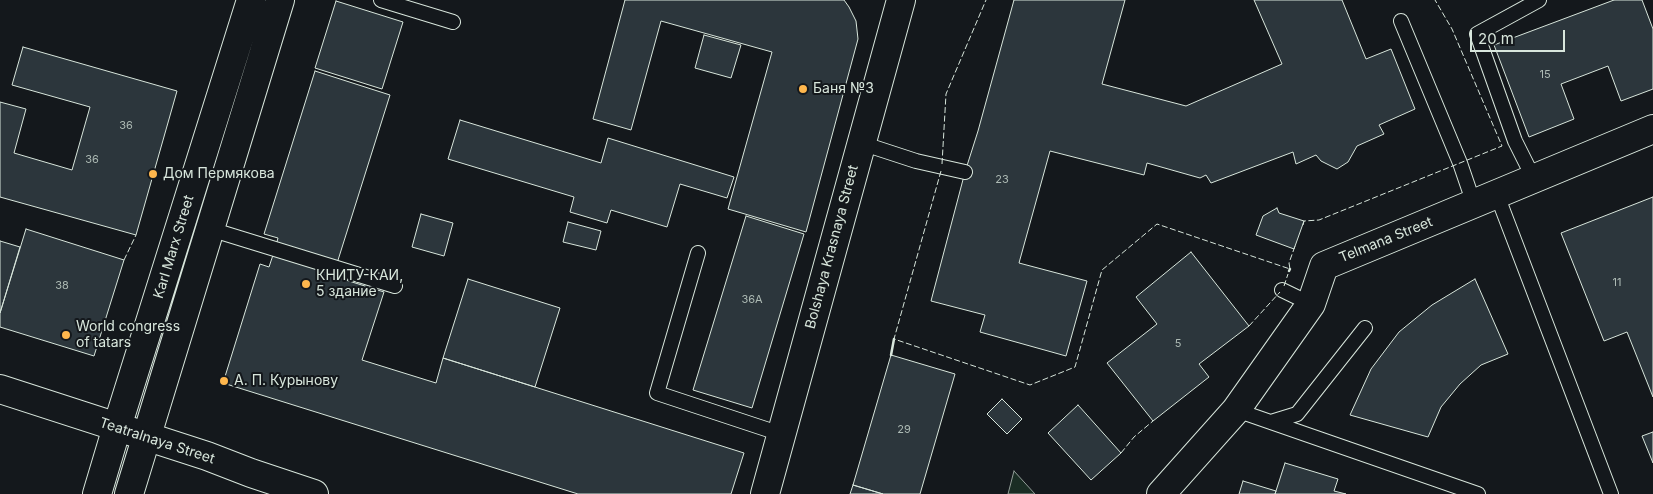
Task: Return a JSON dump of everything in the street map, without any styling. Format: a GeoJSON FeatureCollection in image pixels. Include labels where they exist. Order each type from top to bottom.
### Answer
{"type":"FeatureCollection","features":[{"type":"Feature","properties":{"kind":"street","name":"Karl Marx Street"},"geometry":{"type":"LineString","coordinates":[[97,494],[251,0]]}},
{"type":"Feature","properties":{"kind":"street"},"geometry":{"type":"LineString","coordinates":[[130,494],[280,0]]}},
{"type":"Feature","properties":{"kind":"street","name":"Bolshaya Krasnaya Street"},"geometry":{"type":"LineString","coordinates":[[765,494],[901,0]]}},
{"type":"Feature","properties":{"kind":"street","name":"Telmana Street"},"geometry":{"type":"LineString","coordinates":[[1161,494],[1236,410],[1311,304],[1324,266],[1653,129]]}},
{"type":"Feature","properties":{"kind":"street","name":"Teatralnaya Street"},"geometry":{"type":"LineString","coordinates":[[0,389],[314,494]]}},
{"type":"Feature","properties":{"kind":"lane"},"geometry":{"type":"LineString","coordinates":[[381,0],[453,22]]}},
{"type":"Feature","properties":{"kind":"lane"},"geometry":{"type":"LineString","coordinates":[[1534,179],[1515,141],[1477,34],[1539,0]]}},
{"type":"Feature","properties":{"kind":"lane"},"geometry":{"type":"LineString","coordinates":[[1401,21],[1460,163],[1486,200],[1611,494]]}},
{"type":"Feature","properties":{"kind":"lane"},"geometry":{"type":"LineString","coordinates":[[861,144],[916,161],[964,172]]}},
{"type":"Feature","properties":{"kind":"lane"},"geometry":{"type":"LineString","coordinates":[[210,229],[395,286]]}},
{"type":"Feature","properties":{"kind":"lane"},"geometry":{"type":"LineString","coordinates":[[698,253],[657,393],[781,434]]}},
{"type":"Feature","properties":{"kind":"lane"},"geometry":{"type":"LineString","coordinates":[[1282,290],[1311,304]]}},
{"type":"Feature","properties":{"kind":"lane"},"geometry":{"type":"LineString","coordinates":[[1271,422],[1297,414],[1365,328]]}},
{"type":"Feature","properties":{"kind":"lane"},"geometry":{"type":"LineString","coordinates":[[1236,410],[1478,494]]}},
{"type":"Feature","properties":{"kind":"green space"},"geometry":{"type":"Polygon","coordinates":[[[1014,471],[1035,494],[1008,494],[1014,471]]]}},
{"type":"Feature","properties":{"kind":"building","name":"Баня №3"},"geometry":{"type":"Polygon","coordinates":[[[625,0],[844,0],[856,21],[858,39],[806,232],[728,209],[772,52],[661,21],[631,130],[593,119],[625,0]]]}},
{"type":"Feature","properties":{"kind":"building"},"geometry":{"type":"Polygon","coordinates":[[[1014,0],[1125,0],[1102,84],[1186,106],[1282,64],[1254,0],[1342,0],[1366,59],[1391,49],[1415,109],[1379,125],[1384,134],[1357,146],[1348,162],[1337,169],[1321,161],[1316,155],[1296,164],[1293,152],[1211,183],[1206,175],[1200,178],[1147,163],[1144,175],[1050,151],[1019,263],[1087,281],[1066,356],[980,332],[985,315],[931,301],[965,172],[1014,0]]]}},
{"type":"Feature","properties":{"kind":"building"},"geometry":{"type":"Polygon","coordinates":[[[1614,0],[1642,0],[1653,29],[1653,89],[1621,101],[1608,66],[1561,84],[1574,119],[1529,137],[1494,45],[1614,0]]]}},
{"type":"Feature","properties":{"kind":"building"},"geometry":{"type":"Polygon","coordinates":[[[336,1],[403,22],[382,89],[315,68],[336,1]]]}},
{"type":"Feature","properties":{"kind":"building"},"geometry":{"type":"Polygon","coordinates":[[[704,35],[741,45],[731,78],[695,68],[704,35]]]}},
{"type":"Feature","properties":{"kind":"building"},"geometry":{"type":"Polygon","coordinates":[[[23,47],[177,91],[136,235],[0,197],[0,102],[26,109],[14,153],[72,170],[90,107],[12,85],[23,47]]]}},
{"type":"Feature","properties":{"kind":"building","name":"КНИТУ-КАИ, 5 здание"},"geometry":{"type":"Polygon","coordinates":[[[315,71],[390,95],[333,276],[384,292],[362,360],[436,383],[443,358],[744,453],[731,494],[578,494],[223,383],[260,264],[269,267],[275,249],[278,238],[264,234],[315,71]]]}},
{"type":"Feature","properties":{"kind":"building"},"geometry":{"type":"Polygon","coordinates":[[[460,120],[601,163],[608,138],[734,177],[727,198],[680,184],[667,227],[611,210],[607,223],[570,212],[574,197],[448,159],[460,120]]]}},
{"type":"Feature","properties":{"kind":"building"},"geometry":{"type":"Polygon","coordinates":[[[1653,197],[1653,397],[1627,332],[1604,341],[1561,233],[1653,197]]]}},
{"type":"Feature","properties":{"kind":"building"},"geometry":{"type":"Polygon","coordinates":[[[1277,208],[1279,213],[1304,221],[1294,249],[1256,235],[1263,216],[1277,208]]]}},
{"type":"Feature","properties":{"kind":"building"},"geometry":{"type":"Polygon","coordinates":[[[421,214],[453,223],[444,256],[412,247],[421,214]]]}},
{"type":"Feature","properties":{"kind":"building"},"geometry":{"type":"Polygon","coordinates":[[[746,216],[804,234],[752,408],[693,390],[746,216]]]}},
{"type":"Feature","properties":{"kind":"building"},"geometry":{"type":"Polygon","coordinates":[[[568,222],[601,231],[596,250],[563,242],[568,222]]]}},
{"type":"Feature","properties":{"kind":"building"},"geometry":{"type":"Polygon","coordinates":[[[26,229],[124,260],[94,356],[0,327],[0,313],[26,229]]]}},
{"type":"Feature","properties":{"kind":"building"},"geometry":{"type":"Polygon","coordinates":[[[0,241],[20,247],[0,313],[0,241]]]}},
{"type":"Feature","properties":{"kind":"building"},"geometry":{"type":"Polygon","coordinates":[[[1191,252],[1249,326],[1199,364],[1209,377],[1153,421],[1107,363],[1157,324],[1136,297],[1191,252]]]}},
{"type":"Feature","properties":{"kind":"building"},"geometry":{"type":"Polygon","coordinates":[[[468,279],[560,308],[535,387],[443,358],[468,279]]]}},
{"type":"Feature","properties":{"kind":"building"},"geometry":{"type":"Polygon","coordinates":[[[1475,279],[1508,354],[1481,365],[1460,384],[1441,407],[1428,437],[1350,415],[1371,369],[1399,332],[1432,305],[1475,279]]]}},
{"type":"Feature","properties":{"kind":"building"},"geometry":{"type":"Polygon","coordinates":[[[891,355],[955,374],[920,494],[883,494],[853,485],[891,355]]]}},
{"type":"Feature","properties":{"kind":"building"},"geometry":{"type":"Polygon","coordinates":[[[1002,399],[1022,419],[1007,434],[987,414],[1002,399]]]}},
{"type":"Feature","properties":{"kind":"building"},"geometry":{"type":"Polygon","coordinates":[[[1078,405],[1121,453],[1091,480],[1048,433],[1078,405]]]}},
{"type":"Feature","properties":{"kind":"building"},"geometry":{"type":"Polygon","coordinates":[[[1653,432],[1653,463],[1642,436],[1653,432]]]}},
{"type":"Feature","properties":{"kind":"building"},"geometry":{"type":"Polygon","coordinates":[[[1285,463],[1338,479],[1334,491],[1346,494],[1275,494],[1285,463]]]}},
{"type":"Feature","properties":{"kind":"building"},"geometry":{"type":"Polygon","coordinates":[[[1243,481],[1276,491],[1275,494],[1239,494],[1243,481]]]}},
{"type":"Feature","properties":{"kind":"building"},"geometry":{"type":"Polygon","coordinates":[[[853,485],[883,494],[850,494],[853,485]]]}},
{"type":"Feature","properties":{"kind":"fence"},"geometry":{"type":"LineString","coordinates":[[942,164],[946,94],[986,0]]}},
{"type":"Feature","properties":{"kind":"fence"},"geometry":{"type":"LineString","coordinates":[[1303,225],[1304,221],[1319,220],[1502,146],[1452,29],[1435,0]]}},
{"type":"Feature","properties":{"kind":"fence"},"geometry":{"type":"LineString","coordinates":[[941,171],[894,339],[1030,385],[1075,367],[1102,270],[1157,224],[1290,269],[1289,263],[1295,246]]}},
{"type":"Feature","properties":{"kind":"fence"},"geometry":{"type":"LineString","coordinates":[[124,260],[136,235]]}},
{"type":"Feature","properties":{"kind":"fence"},"geometry":{"type":"LineString","coordinates":[[1284,286],[1288,274]]}},
{"type":"Feature","properties":{"kind":"fence"},"geometry":{"type":"LineString","coordinates":[[1249,326],[1280,292]]}},
{"type":"Feature","properties":{"kind":"fence"},"geometry":{"type":"LineString","coordinates":[[1121,453],[1134,437],[1153,421]]}},
{"type":"Feature","properties":{"kind":"wall"},"geometry":{"type":"LineString","coordinates":[[891,355],[894,339]]}},
{"type":"Feature","properties":{"kind":"place","name":"Баня №3"},"geometry":{"type":"Point","coordinates":[803,89]}},
{"type":"Feature","properties":{"kind":"place","name":"Дом Пермякова"},"geometry":{"type":"Point","coordinates":[153,174]}},
{"type":"Feature","properties":{"kind":"place","name":"КНИТУ-КАИ, 5 здание"},"geometry":{"type":"Point","coordinates":[306,284]}},
{"type":"Feature","properties":{"kind":"place","name":"World congress of tatars"},"geometry":{"type":"Point","coordinates":[66,335]}},
{"type":"Feature","properties":{"kind":"place","name":"А. П. Курынову"},"geometry":{"type":"Point","coordinates":[224,381]}}]}
